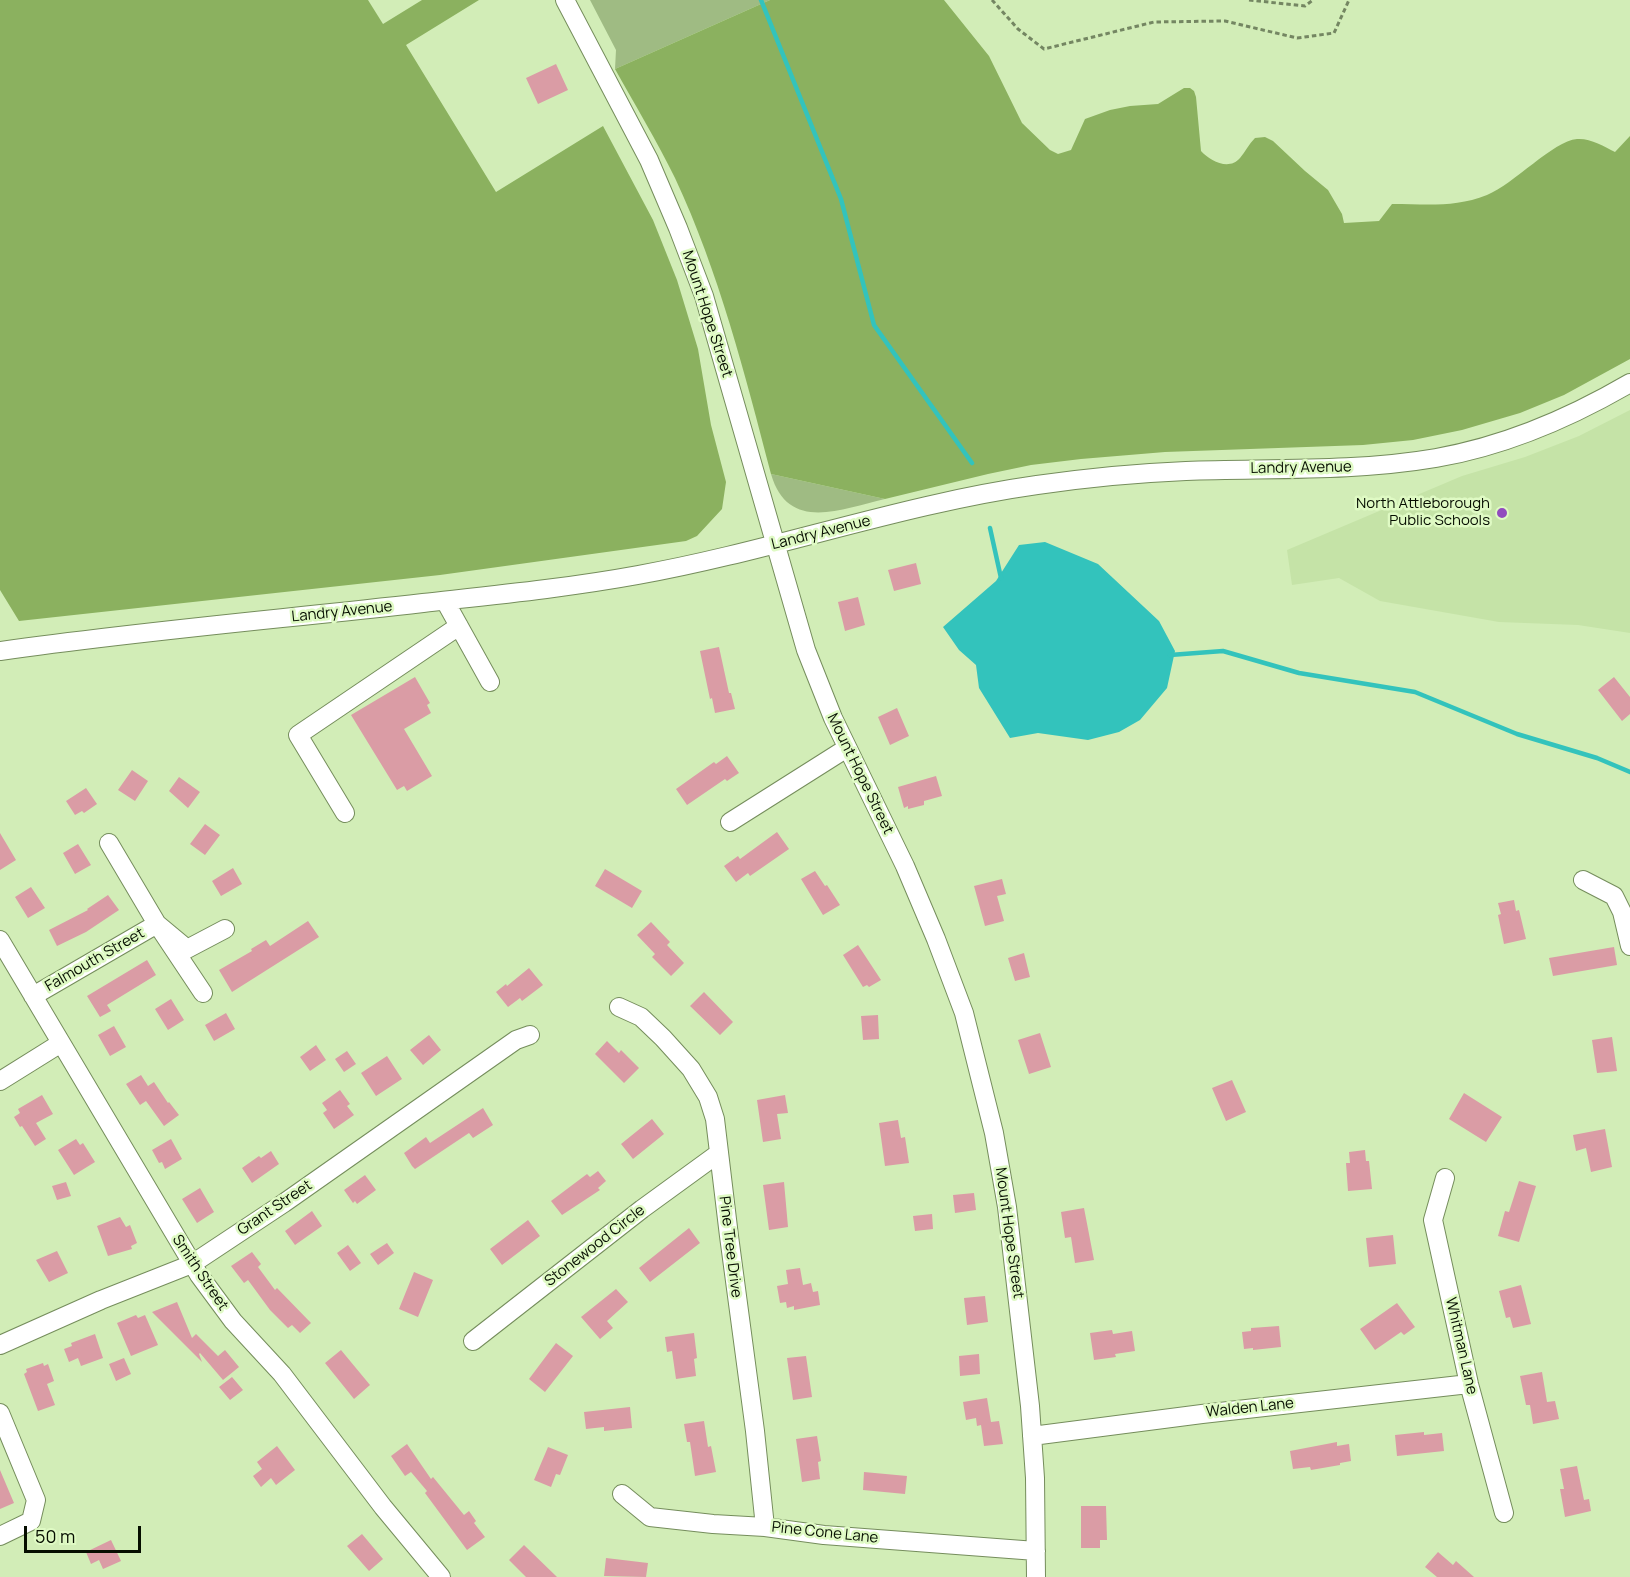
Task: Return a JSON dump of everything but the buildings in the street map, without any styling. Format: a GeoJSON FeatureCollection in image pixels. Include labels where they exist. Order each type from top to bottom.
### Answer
{"type":"FeatureCollection","features":[{"type":"Feature","properties":{"kind":"street","name":"Mount Hope Street"},"geometry":{"type":"LineString","coordinates":[[565,0],[649,160],[678,228],[704,296],[806,650],[847,748],[905,866],[964,1013],[994,1133],[1007,1207],[1032,1436],[1035,1478],[1036,1577]]}},
{"type":"Feature","properties":{"kind":"street","name":"Landry Avenue"},"geometry":{"type":"LineString","coordinates":[[0,651],[445,601],[629,577],[777,545],[928,506],[1034,485],[1185,471],[1338,468],[1439,457],[1469,451],[1528,433],[1587,407],[1630,383]]}},
{"type":"Feature","properties":{"kind":"street"},"geometry":{"type":"LineString","coordinates":[[445,601],[490,682]]}},
{"type":"Feature","properties":{"kind":"street"},"geometry":{"type":"LineString","coordinates":[[345,813],[298,735],[459,626]]}},
{"type":"Feature","properties":{"kind":"street"},"geometry":{"type":"LineString","coordinates":[[730,822],[847,748]]}},
{"type":"Feature","properties":{"kind":"street","name":"Falmouth Street"},"geometry":{"type":"LineString","coordinates":[[109,843],[157,924],[203,993]]}},
{"type":"Feature","properties":{"kind":"street"},"geometry":{"type":"LineString","coordinates":[[1583,880],[1614,896],[1629,939]]}},
{"type":"Feature","properties":{"kind":"street","name":"Falmouth Street"},"geometry":{"type":"LineString","coordinates":[[157,924],[187,949],[225,928]]}},
{"type":"Feature","properties":{"kind":"street","name":"Falmouth Street"},"geometry":{"type":"LineString","coordinates":[[33,996],[157,924]]}},
{"type":"Feature","properties":{"kind":"street","name":"Smith Street"},"geometry":{"type":"LineString","coordinates":[[0,940],[192,1264],[233,1321],[282,1374],[383,1507],[441,1577]]}},
{"type":"Feature","properties":{"kind":"street","name":"Pine Tree Drive"},"geometry":{"type":"LineString","coordinates":[[619,1007],[641,1017],[663,1038],[691,1069],[708,1097],[718,1138],[765,1527]]}},
{"type":"Feature","properties":{"kind":"street","name":"Grant Street"},"geometry":{"type":"LineString","coordinates":[[0,1345],[101,1300],[192,1264],[284,1203],[516,1040],[530,1035]]}},
{"type":"Feature","properties":{"kind":"street"},"geometry":{"type":"LineString","coordinates":[[0,1081],[62,1043]]}},
{"type":"Feature","properties":{"kind":"street","name":"Stonewood Circle"},"geometry":{"type":"LineString","coordinates":[[473,1341],[642,1209],[719,1153]]}},
{"type":"Feature","properties":{"kind":"street","name":"Whitman Lane"},"geometry":{"type":"LineString","coordinates":[[1445,1178],[1432,1220],[1469,1384],[1504,1513]]}},
{"type":"Feature","properties":{"kind":"street","name":"Walden Lane"},"geometry":{"type":"LineString","coordinates":[[1032,1436],[1469,1384]]}},
{"type":"Feature","properties":{"kind":"street"},"geometry":{"type":"LineString","coordinates":[[0,1413],[36,1500],[31,1521],[0,1536]]}},
{"type":"Feature","properties":{"kind":"street","name":"Pine Cone Lane"},"geometry":{"type":"LineString","coordinates":[[622,1494],[650,1517],[765,1527],[824,1535],[1036,1551]]}},
{"type":"Feature","properties":{"kind":"path"},"geometry":{"type":"LineString","coordinates":[[992,0],[1018,29],[1044,49],[1154,22],[1225,21],[1297,38],[1334,33],[1349,0]]}},
{"type":"Feature","properties":{"kind":"path"},"geometry":{"type":"LineString","coordinates":[[1249,0],[1305,6],[1313,0]]}},
{"type":"Feature","properties":{"kind":"shaded area"},"geometry":{"type":"Polygon","coordinates":[[[0,0],[368,0],[383,24],[422,0],[479,0],[406,45],[496,192],[603,126],[653,220],[677,280],[698,349],[711,425],[726,482],[722,509],[697,536],[686,541],[440,575],[19,621],[0,590],[0,0]]]}},
{"type":"Feature","properties":{"kind":"shaded area"},"geometry":{"type":"Polygon","coordinates":[[[590,0],[770,0],[615,69],[616,50],[590,0]]]}},
{"type":"Feature","properties":{"kind":"shaded area"},"geometry":{"type":"Polygon","coordinates":[[[770,0],[944,0],[989,56],[1022,123],[1050,150],[1058,154],[1071,150],[1085,119],[1110,110],[1158,104],[1184,88],[1190,88],[1196,97],[1201,151],[1205,155],[1214,161],[1231,164],[1240,158],[1255,138],[1265,137],[1273,141],[1328,190],[1342,214],[1344,223],[1379,221],[1392,204],[1440,204],[1475,199],[1498,190],[1545,155],[1567,142],[1577,139],[1587,140],[1615,152],[1630,136],[1630,359],[1564,395],[1520,413],[1462,430],[1413,440],[1363,445],[1165,452],[1081,459],[1031,465],[885,499],[771,474],[741,361],[705,250],[675,178],[615,69],[770,0]]]}},
{"type":"Feature","properties":{"kind":"shaded area","name":"North Attleborough Public Schools"},"geometry":{"type":"Polygon","coordinates":[[[1630,410],[1630,633],[1578,625],[1499,622],[1380,601],[1339,578],[1292,585],[1287,550],[1462,476],[1525,457],[1579,436],[1630,410]]]}},
{"type":"Feature","properties":{"kind":"shaded area"},"geometry":{"type":"Polygon","coordinates":[[[771,474],[885,499],[834,511],[803,510],[790,504],[779,492],[771,474]]]}},
{"type":"Feature","properties":{"kind":"water"},"geometry":{"type":"Polygon","coordinates":[[[1045,542],[1098,564],[1159,621],[1175,651],[1167,688],[1140,720],[1119,732],[1088,740],[1038,733],[1010,738],[979,688],[976,665],[959,650],[943,627],[996,581],[1019,545],[1045,542]]]}},
{"type":"Feature","properties":{"kind":"waterway"},"geometry":{"type":"LineString","coordinates":[[761,0],[841,199],[874,325],[972,463]]}},
{"type":"Feature","properties":{"kind":"waterway"},"geometry":{"type":"LineString","coordinates":[[990,528],[1001,578]]}},
{"type":"Feature","properties":{"kind":"waterway"},"geometry":{"type":"LineString","coordinates":[[1170,655],[1223,651],[1299,673],[1415,692],[1517,734],[1597,758],[1630,772]]}},
{"type":"Feature","properties":{"kind":"place","name":"North Attleborough Public Schools"},"geometry":{"type":"Point","coordinates":[1502,513]}}]}
